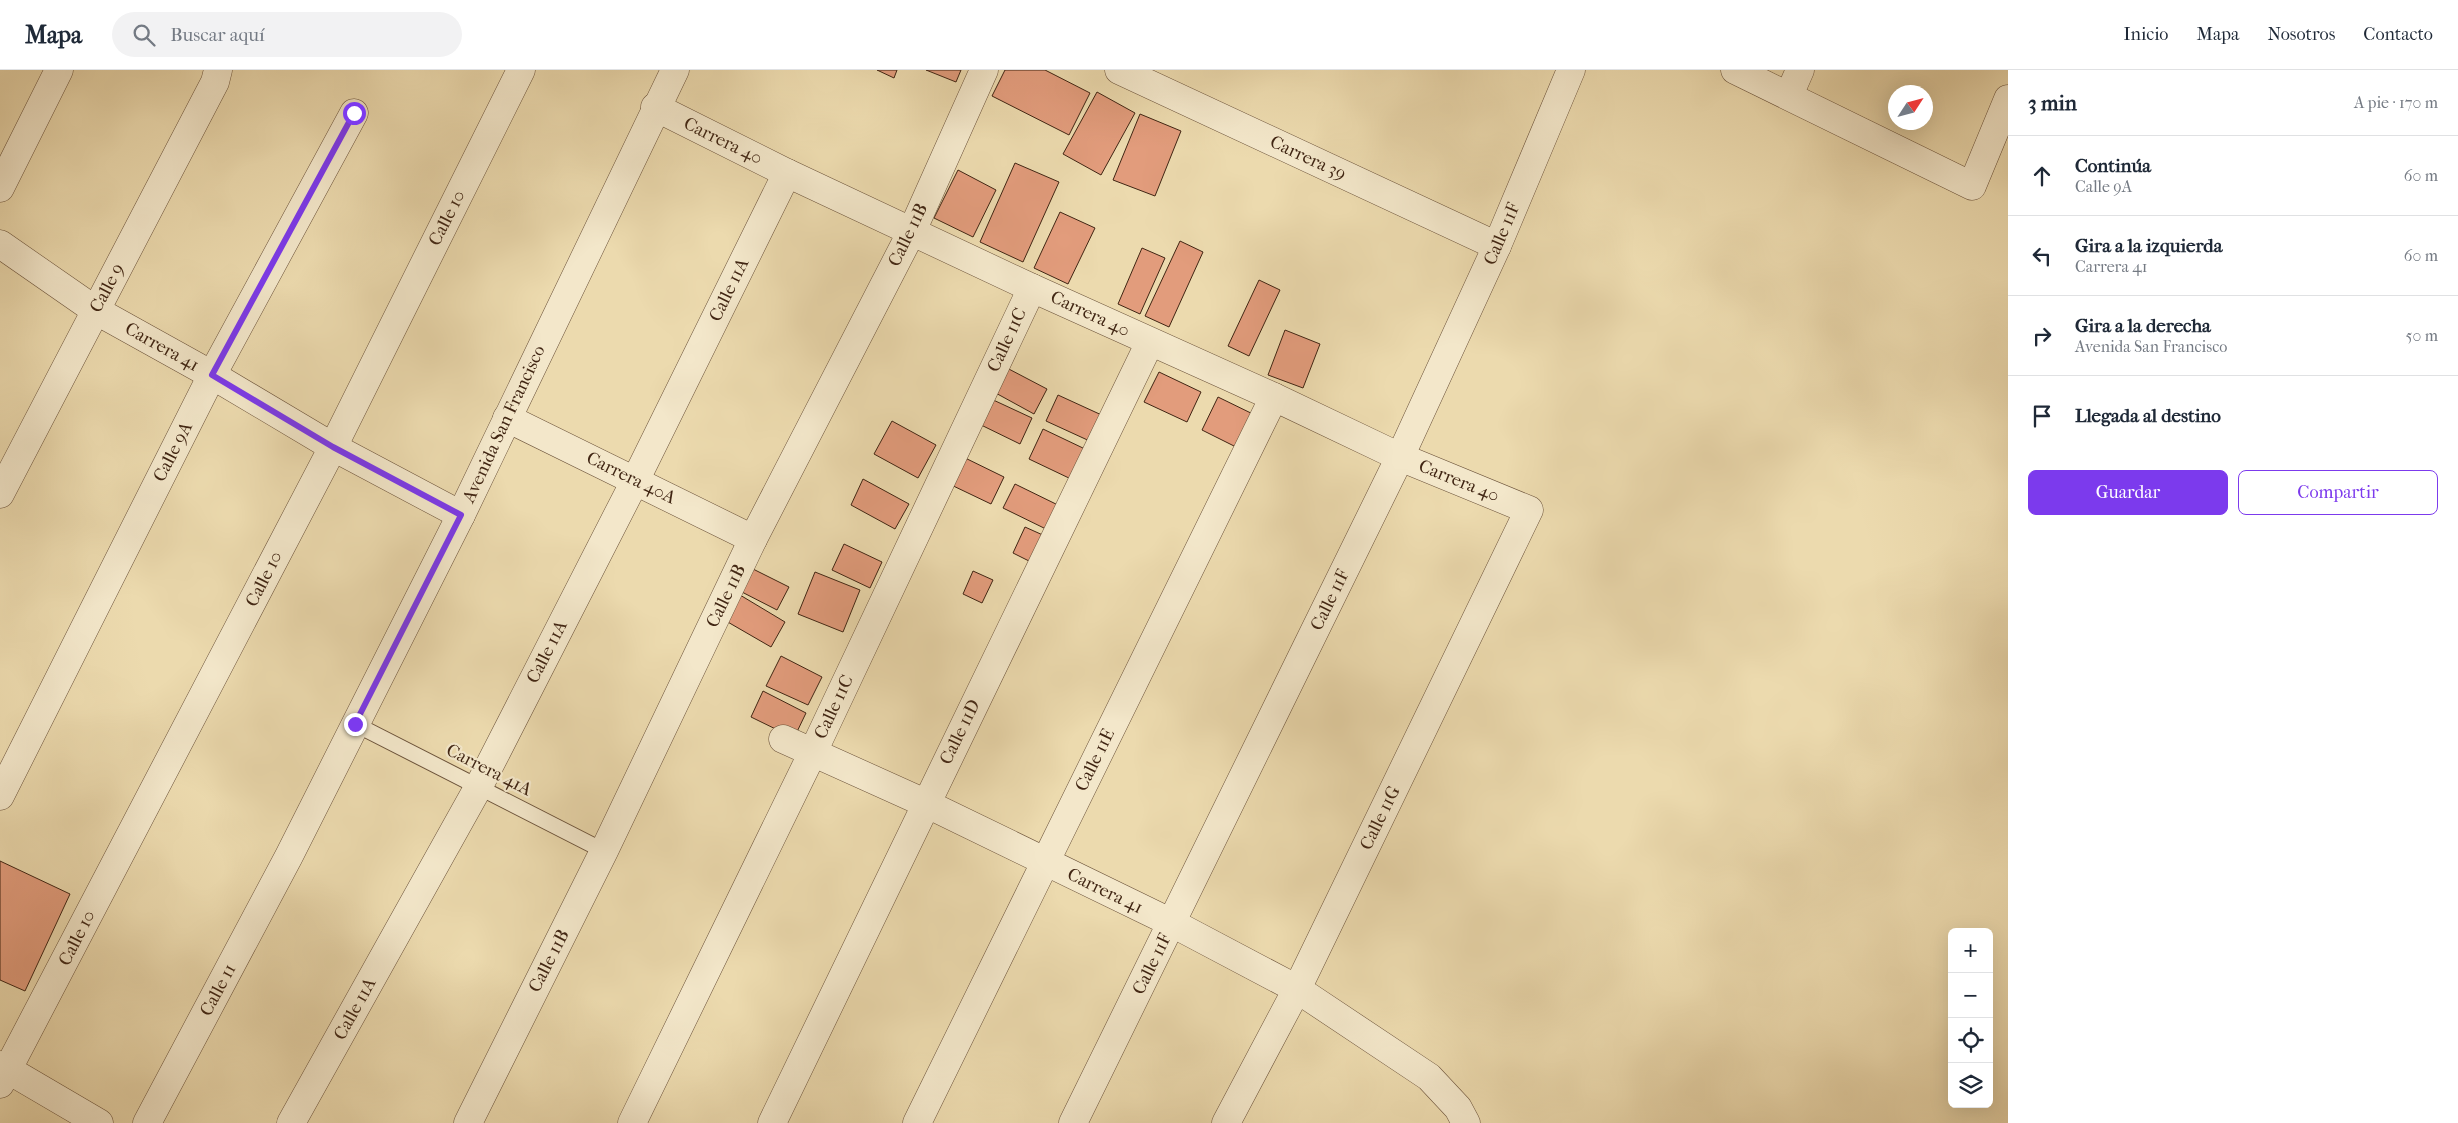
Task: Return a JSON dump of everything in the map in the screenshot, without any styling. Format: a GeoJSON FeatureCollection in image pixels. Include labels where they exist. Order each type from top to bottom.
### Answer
{"type":"FeatureCollection","features":[{"type":"Feature","properties":{"kind":"street"},"geometry":{"type":"LineString","coordinates":[[0,188],[60,70]]}},
{"type":"Feature","properties":{"kind":"street","name":"Calle 10"},"geometry":{"type":"LineString","coordinates":[[3,1073],[333,447],[521,70]]}},
{"type":"Feature","properties":{"kind":"street","name":"Avenida San Francisco"},"geometry":{"type":"LineString","coordinates":[[289,856],[461,515],[655,107],[675,70]]}},
{"type":"Feature","properties":{"kind":"street","name":"Calle 11B"},"geometry":{"type":"LineString","coordinates":[[468,1123],[604,851],[753,539],[912,231],[984,70]]}},
{"type":"Feature","properties":{"kind":"street","name":"Carrera 39"},"geometry":{"type":"LineString","coordinates":[[1119,70],[1497,246]]}},
{"type":"Feature","properties":{"kind":"street","name":"Calle 11F"},"geometry":{"type":"LineString","coordinates":[[1073,1123],[1400,457],[1497,246],[1571,70]]}},
{"type":"Feature","properties":{"kind":"street"},"geometry":{"type":"LineString","coordinates":[[1735,70],[1972,186],[2008,99]]}},
{"type":"Feature","properties":{"kind":"street"},"geometry":{"type":"LineString","coordinates":[[1790,96],[1800,70]]}},
{"type":"Feature","properties":{"kind":"street","name":"Calle 9"},"geometry":{"type":"LineString","coordinates":[[0,494],[216,76]]}},
{"type":"Feature","properties":{"kind":"street","name":"Carrera 40"},"geometry":{"type":"LineString","coordinates":[[655,107],[787,173],[1032,288],[1274,397],[1400,457],[1529,510]]}},
{"type":"Feature","properties":{"kind":"street","name":"Calle 9A"},"geometry":{"type":"LineString","coordinates":[[0,796],[212,375],[354,113]]}},
{"type":"Feature","properties":{"kind":"street","name":"Calle 11A"},"geometry":{"type":"LineString","coordinates":[[291,1123],[479,786],[636,479],[787,173]]}},
{"type":"Feature","properties":{"kind":"street","name":"Carrera 41"},"geometry":{"type":"LineString","coordinates":[[0,244],[95,310],[212,375],[333,447],[461,515]]}},
{"type":"Feature","properties":{"kind":"street","name":"Calle 11C"},"geometry":{"type":"LineString","coordinates":[[632,1123],[813,752],[1032,288]]}},
{"type":"Feature","properties":{"kind":"street","name":"Calle 11D"},"geometry":{"type":"LineString","coordinates":[[772,1123],[925,803],[1150,342]]}},
{"type":"Feature","properties":{"kind":"street","name":"Calle 11E"},"geometry":{"type":"LineString","coordinates":[[917,1123],[1274,397]]}},
{"type":"Feature","properties":{"kind":"street","name":"Carrera 40A"},"geometry":{"type":"LineString","coordinates":[[507,418],[636,479],[753,539]]}},
{"type":"Feature","properties":{"kind":"street","name":"Calle 11G"},"geometry":{"type":"LineString","coordinates":[[1226,1123],[1297,989],[1529,510]]}},
{"type":"Feature","properties":{"kind":"street","name":"Carrera 41"},"geometry":{"type":"LineString","coordinates":[[783,739],[925,803],[1172,923],[1297,989],[1430,1077],[1462,1115]]}},
{"type":"Feature","properties":{"kind":"street","name":"Calle 11"},"geometry":{"type":"LineString","coordinates":[[147,1123],[289,856]]}},
{"type":"Feature","properties":{"kind":"street"},"geometry":{"type":"LineString","coordinates":[[3,1073],[99,1123]]}},
{"type":"Feature","properties":{"kind":"lane","name":"Carrera 41A"},"geometry":{"type":"LineString","coordinates":[[355,724],[604,851]]}},
{"type":"Feature","properties":{"kind":"building"},"geometry":{"type":"Polygon","coordinates":[[[877,70],[897,70],[894,78],[877,70]]]}},
{"type":"Feature","properties":{"kind":"building"},"geometry":{"type":"Polygon","coordinates":[[[926,70],[961,70],[956,82],[926,70]]]}},
{"type":"Feature","properties":{"kind":"building"},"geometry":{"type":"Polygon","coordinates":[[[1005,70],[1045,70],[1090,93],[1069,135],[992,96],[1005,70]]]}},
{"type":"Feature","properties":{"kind":"building"},"geometry":{"type":"Polygon","coordinates":[[[1097,92],[1135,113],[1101,175],[1063,154],[1097,92]]]}},
{"type":"Feature","properties":{"kind":"building"},"geometry":{"type":"Polygon","coordinates":[[[1140,114],[1181,131],[1155,196],[1113,180],[1140,114]]]}},
{"type":"Feature","properties":{"kind":"building"},"geometry":{"type":"Polygon","coordinates":[[[1015,163],[1059,182],[1023,262],[980,242],[1015,163]]]}},
{"type":"Feature","properties":{"kind":"building"},"geometry":{"type":"Polygon","coordinates":[[[958,170],[996,190],[973,237],[934,218],[958,170]]]}},
{"type":"Feature","properties":{"kind":"building"},"geometry":{"type":"Polygon","coordinates":[[[1060,212],[1095,228],[1068,284],[1034,268],[1060,212]]]}},
{"type":"Feature","properties":{"kind":"building"},"geometry":{"type":"Polygon","coordinates":[[[1180,241],[1203,252],[1169,327],[1145,316],[1180,241]]]}},
{"type":"Feature","properties":{"kind":"building"},"geometry":{"type":"Polygon","coordinates":[[[1142,248],[1165,258],[1140,314],[1118,304],[1142,248]]]}},
{"type":"Feature","properties":{"kind":"building"},"geometry":{"type":"Polygon","coordinates":[[[1259,280],[1280,290],[1249,356],[1228,346],[1259,280]]]}},
{"type":"Feature","properties":{"kind":"building"},"geometry":{"type":"Polygon","coordinates":[[[1285,330],[1320,344],[1303,388],[1268,375],[1285,330]]]}},
{"type":"Feature","properties":{"kind":"building"},"geometry":{"type":"Polygon","coordinates":[[[1005,367],[1047,389],[1034,414],[992,391],[1005,367]]]}},
{"type":"Feature","properties":{"kind":"building"},"geometry":{"type":"Polygon","coordinates":[[[1159,372],[1201,392],[1187,422],[1144,402],[1159,372]]]}},
{"type":"Feature","properties":{"kind":"building"},"geometry":{"type":"Polygon","coordinates":[[[1058,395],[1106,417],[1094,443],[1046,421],[1058,395]]]}},
{"type":"Feature","properties":{"kind":"building"},"geometry":{"type":"Polygon","coordinates":[[[1218,397],[1259,417],[1242,450],[1202,430],[1218,397]]]}},
{"type":"Feature","properties":{"kind":"building"},"geometry":{"type":"Polygon","coordinates":[[[989,398],[1032,418],[1020,444],[977,423],[989,398]]]}},
{"type":"Feature","properties":{"kind":"building"},"geometry":{"type":"Polygon","coordinates":[[[892,421],[936,445],[918,478],[874,454],[892,421]]]}},
{"type":"Feature","properties":{"kind":"building"},"geometry":{"type":"Polygon","coordinates":[[[1043,429],[1085,449],[1071,479],[1029,459],[1043,429]]]}},
{"type":"Feature","properties":{"kind":"building"},"geometry":{"type":"Polygon","coordinates":[[[959,455],[1004,477],[991,504],[945,482],[959,455]]]}},
{"type":"Feature","properties":{"kind":"building"},"geometry":{"type":"Polygon","coordinates":[[[863,479],[909,504],[895,529],[851,505],[863,479]]]}},
{"type":"Feature","properties":{"kind":"building"},"geometry":{"type":"Polygon","coordinates":[[[1015,484],[1062,507],[1050,531],[1003,508],[1015,484]]]}},
{"type":"Feature","properties":{"kind":"building"},"geometry":{"type":"Polygon","coordinates":[[[1025,527],[1045,536],[1033,563],[1013,553],[1025,527]]]}},
{"type":"Feature","properties":{"kind":"building"},"geometry":{"type":"Polygon","coordinates":[[[844,544],[882,562],[870,588],[832,570],[844,544]]]}},
{"type":"Feature","properties":{"kind":"building"},"geometry":{"type":"Polygon","coordinates":[[[749,567],[789,587],[777,610],[738,590],[749,567]]]}},
{"type":"Feature","properties":{"kind":"building"},"geometry":{"type":"Polygon","coordinates":[[[973,571],[993,580],[982,603],[963,594],[973,571]]]}},
{"type":"Feature","properties":{"kind":"building"},"geometry":{"type":"Polygon","coordinates":[[[815,572],[860,590],[843,632],[798,614],[815,572]]]}},
{"type":"Feature","properties":{"kind":"building"},"geometry":{"type":"Polygon","coordinates":[[[740,595],[785,622],[771,647],[726,621],[740,595]]]}},
{"type":"Feature","properties":{"kind":"building"},"geometry":{"type":"Polygon","coordinates":[[[781,656],[822,677],[808,705],[766,686],[781,656]]]}},
{"type":"Feature","properties":{"kind":"building"},"geometry":{"type":"Polygon","coordinates":[[[763,691],[806,713],[794,738],[751,717],[763,691]]]}},
{"type":"Feature","properties":{"kind":"building"},"geometry":{"type":"Polygon","coordinates":[[[0,861],[70,894],[25,991],[0,980],[0,861]]]}},
{"type":"Feature","properties":{"kind":"route"},"geometry":{"type":"LineString","coordinates":[[354,113],[212,375],[333,447],[461,515],[355,724]]}}]}
